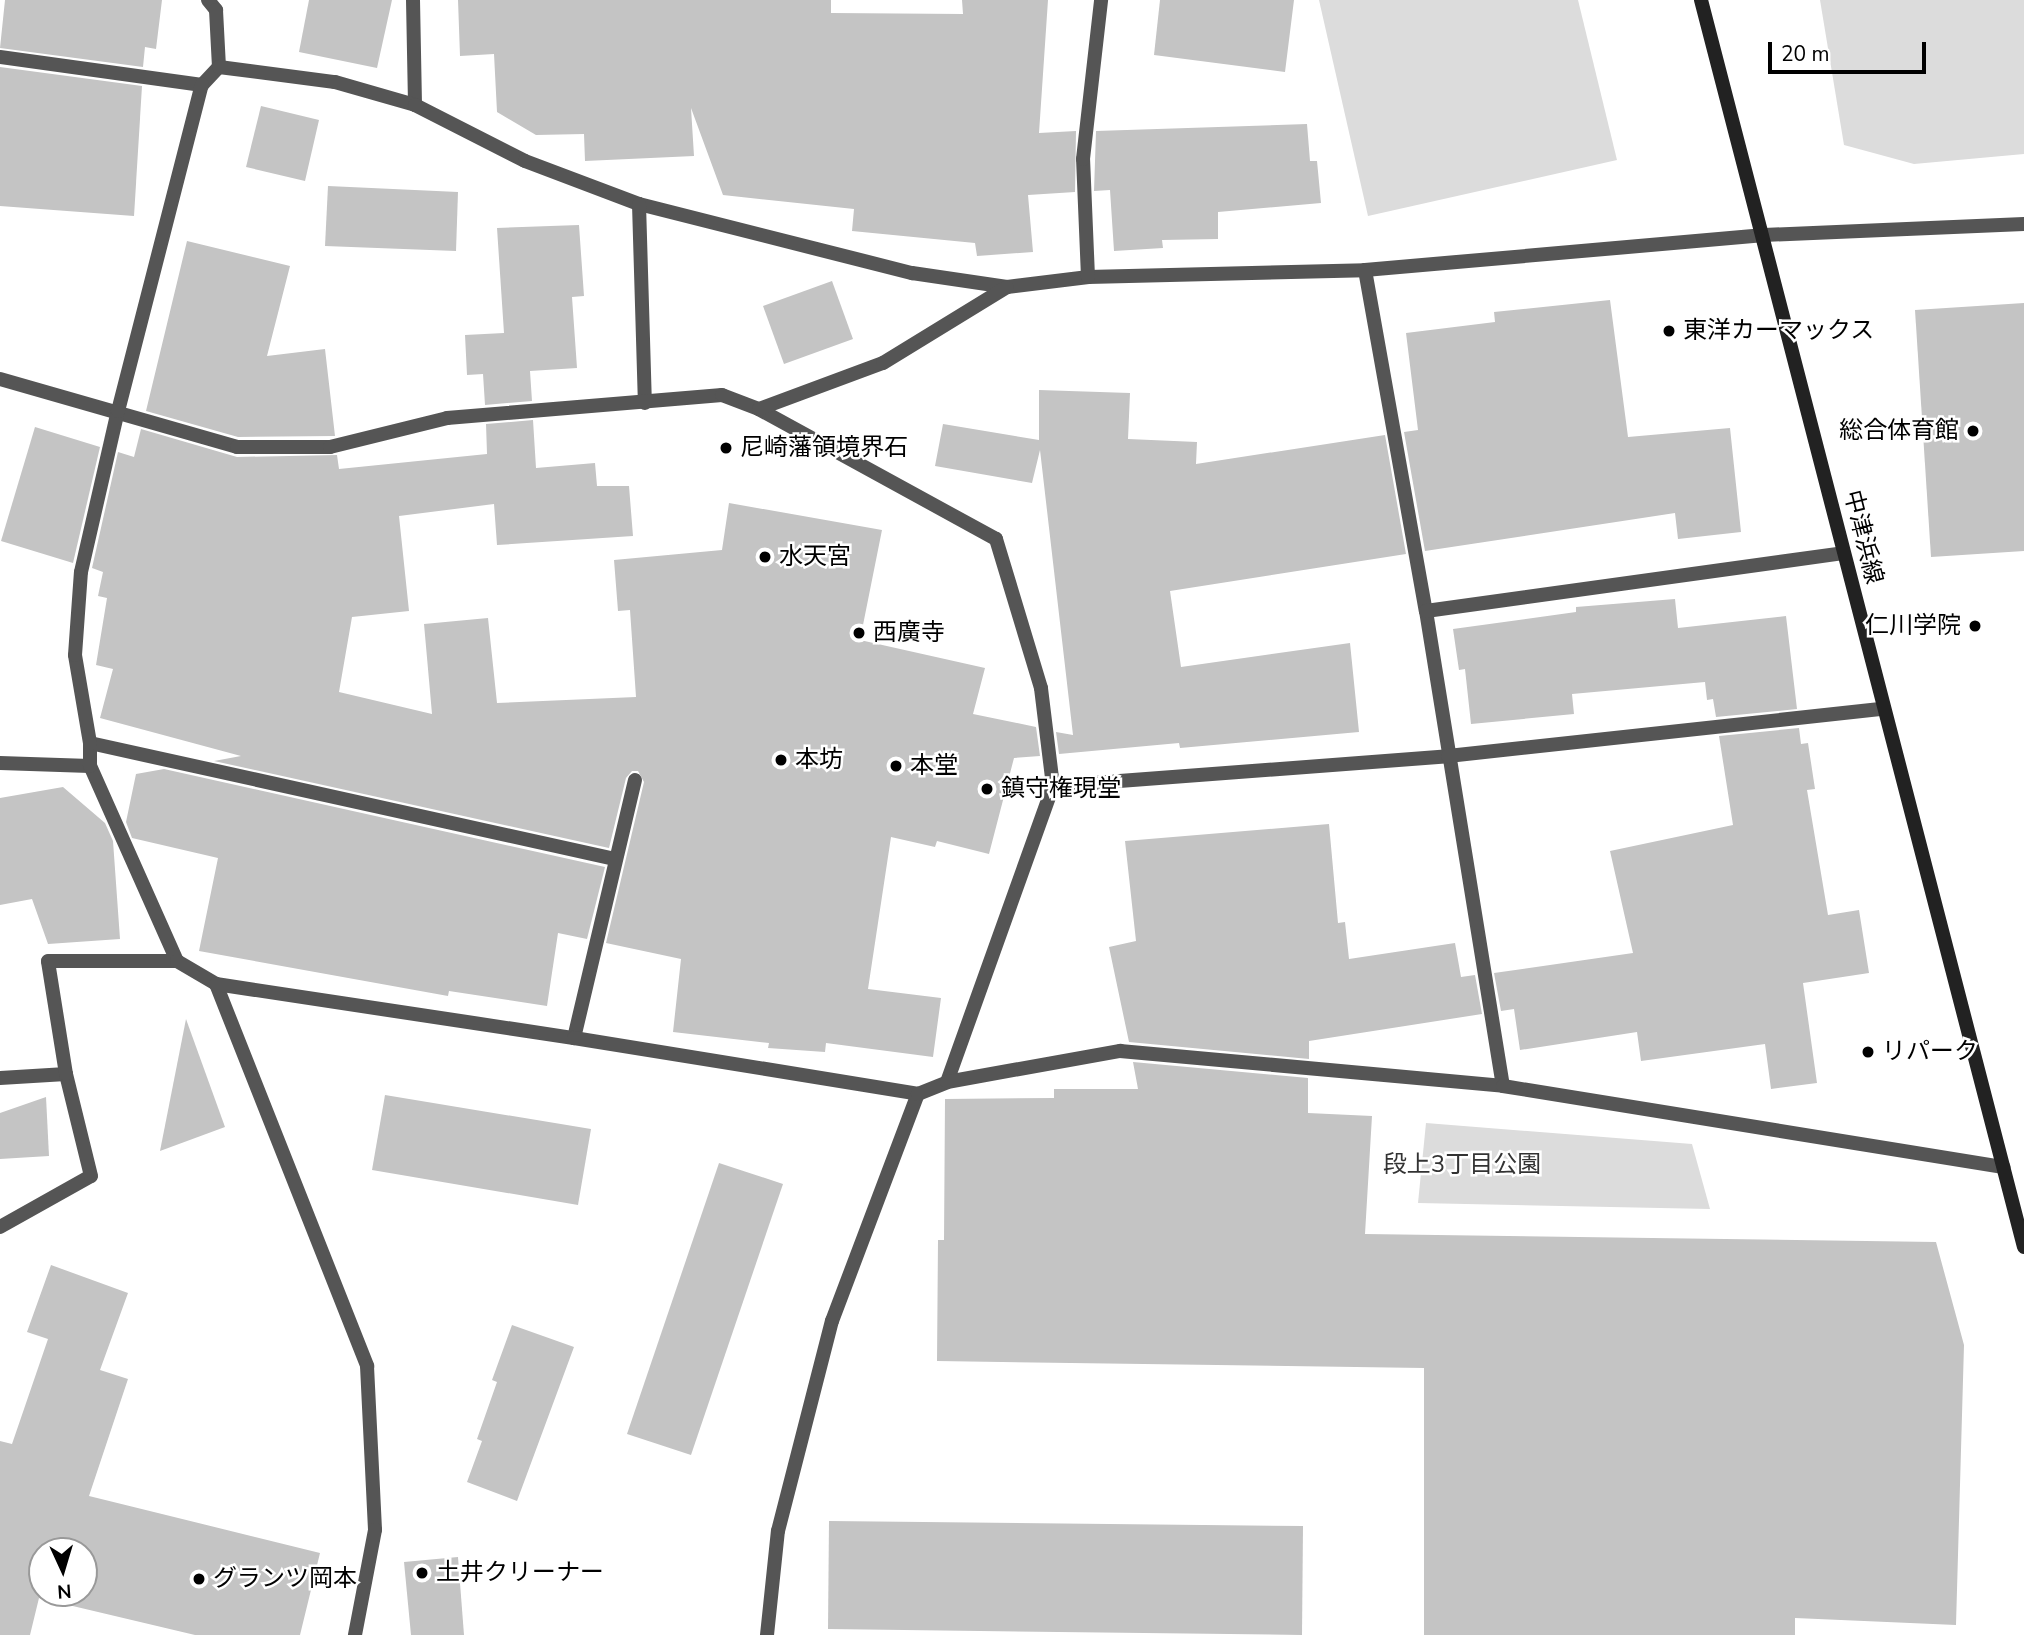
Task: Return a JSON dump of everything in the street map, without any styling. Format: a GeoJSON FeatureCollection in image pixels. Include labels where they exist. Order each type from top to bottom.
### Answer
{"type":"FeatureCollection","features":[{"type":"Feature","properties":{"kind":"street"},"geometry":{"type":"LineString","coordinates":[[177,961],[90,766],[90,743],[75,655],[80,586],[118,411],[202,85],[219,67],[216,10],[208,0]]}},
{"type":"Feature","properties":{"kind":"street"},"geometry":{"type":"LineString","coordinates":[[413,0],[415,105]]}},
{"type":"Feature","properties":{"kind":"street"},"geometry":{"type":"LineString","coordinates":[[1088,276],[1083,159],[1101,0]]}},
{"type":"Feature","properties":{"kind":"street","name":"中津浜線"},"geometry":{"type":"LineString","coordinates":[[1701,0],[1764,234],[1882,709],[2024,1247]]}},
{"type":"Feature","properties":{"kind":"street"},"geometry":{"type":"LineString","coordinates":[[0,57],[202,85]]}},
{"type":"Feature","properties":{"kind":"street"},"geometry":{"type":"LineString","coordinates":[[219,67],[335,82],[415,105],[525,161],[639,204],[912,273],[1007,287],[1088,276],[1365,270],[1764,234],[2024,223]]}},
{"type":"Feature","properties":{"kind":"street"},"geometry":{"type":"LineString","coordinates":[[639,204],[645,403]]}},
{"type":"Feature","properties":{"kind":"street"},"geometry":{"type":"LineString","coordinates":[[1365,270],[1426,611],[1503,1086]]}},
{"type":"Feature","properties":{"kind":"street"},"geometry":{"type":"LineString","coordinates":[[759,409],[883,363],[1007,287]]}},
{"type":"Feature","properties":{"kind":"street"},"geometry":{"type":"LineString","coordinates":[[0,379],[237,447],[330,447],[447,418],[722,395],[759,409],[996,539],[1041,688],[1053,786],[947,1082]]}},
{"type":"Feature","properties":{"kind":"street"},"geometry":{"type":"LineString","coordinates":[[1426,611],[1843,554]]}},
{"type":"Feature","properties":{"kind":"street"},"geometry":{"type":"LineString","coordinates":[[1053,786],[1448,756],[1882,709]]}},
{"type":"Feature","properties":{"kind":"street"},"geometry":{"type":"LineString","coordinates":[[90,743],[615,859]]}},
{"type":"Feature","properties":{"kind":"street"},"geometry":{"type":"LineString","coordinates":[[0,763],[90,766]]}},
{"type":"Feature","properties":{"kind":"street"},"geometry":{"type":"LineString","coordinates":[[574,1038],[635,780]]}},
{"type":"Feature","properties":{"kind":"street"},"geometry":{"type":"LineString","coordinates":[[0,1227],[91,1176],[66,1074],[48,961],[177,961],[216,984],[918,1094],[947,1082],[1120,1051],[1503,1086],[2003,1167]]}},
{"type":"Feature","properties":{"kind":"street"},"geometry":{"type":"LineString","coordinates":[[216,984],[367,1366],[375,1530],[355,1635]]}},
{"type":"Feature","properties":{"kind":"street"},"geometry":{"type":"LineString","coordinates":[[0,1078],[66,1074]]}},
{"type":"Feature","properties":{"kind":"street"},"geometry":{"type":"LineString","coordinates":[[767,1635],[778,1531],[832,1321],[918,1094]]}},
{"type":"Feature","properties":{"kind":"green space"},"geometry":{"type":"Polygon","coordinates":[[[1319,0],[1578,0],[1617,160],[1368,216],[1319,0]]]}},
{"type":"Feature","properties":{"kind":"green space"},"geometry":{"type":"Polygon","coordinates":[[[1820,0],[2024,0],[2024,154],[1914,164],[1844,145],[1820,0]]]}},
{"type":"Feature","properties":{"kind":"green space","name":"段上3丁目公園"},"geometry":{"type":"Polygon","coordinates":[[[1426,1123],[1692,1144],[1710,1209],[1418,1203],[1426,1123]]]}},
{"type":"Feature","properties":{"kind":"building"},"geometry":{"type":"Polygon","coordinates":[[[5,0],[162,0],[156,49],[145,47],[143,67],[0,48],[5,0]]]}},
{"type":"Feature","properties":{"kind":"building"},"geometry":{"type":"Polygon","coordinates":[[[309,0],[392,0],[377,68],[299,52],[309,0]]]}},
{"type":"Feature","properties":{"kind":"building"},"geometry":{"type":"Polygon","coordinates":[[[458,0],[831,0],[831,13],[963,14],[962,0],[1048,0],[1039,133],[1076,131],[1075,192],[1028,195],[1033,252],[977,256],[975,243],[852,231],[854,209],[723,195],[691,108],[694,156],[585,161],[584,134],[536,135],[497,112],[494,54],[460,56],[458,0]]]}},
{"type":"Feature","properties":{"kind":"building"},"geometry":{"type":"Polygon","coordinates":[[[1160,0],[1294,0],[1285,72],[1154,55],[1160,0]]]}},
{"type":"Feature","properties":{"kind":"building"},"geometry":{"type":"Polygon","coordinates":[[[0,67],[142,86],[134,216],[0,206],[0,67]]]}},
{"type":"Feature","properties":{"kind":"building"},"geometry":{"type":"Polygon","coordinates":[[[261,106],[319,120],[305,181],[246,167],[261,106]]]}},
{"type":"Feature","properties":{"kind":"building"},"geometry":{"type":"Polygon","coordinates":[[[1307,124],[1310,161],[1317,161],[1321,203],[1218,212],[1218,239],[1162,240],[1163,248],[1114,251],[1110,190],[1094,191],[1096,131],[1307,124]]]}},
{"type":"Feature","properties":{"kind":"building"},"geometry":{"type":"Polygon","coordinates":[[[328,186],[458,192],[456,251],[325,246],[328,186]]]}},
{"type":"Feature","properties":{"kind":"building"},"geometry":{"type":"Polygon","coordinates":[[[579,225],[584,296],[572,297],[577,368],[530,371],[532,401],[485,405],[483,374],[467,375],[465,335],[504,333],[497,228],[579,225]]]}},
{"type":"Feature","properties":{"kind":"building"},"geometry":{"type":"Polygon","coordinates":[[[187,241],[290,266],[267,356],[325,349],[335,436],[238,437],[146,411],[187,241]]]}},
{"type":"Feature","properties":{"kind":"building"},"geometry":{"type":"Polygon","coordinates":[[[832,281],[853,339],[784,364],[763,306],[832,281]]]}},
{"type":"Feature","properties":{"kind":"building"},"geometry":{"type":"Polygon","coordinates":[[[1610,300],[1628,437],[1730,428],[1741,532],[1678,539],[1675,513],[1425,551],[1404,432],[1418,430],[1406,333],[1495,322],[1494,312],[1610,300]]]}},
{"type":"Feature","properties":{"kind":"building","name":"総合体育館"},"geometry":{"type":"Polygon","coordinates":[[[2024,303],[2024,551],[1931,557],[1915,310],[2024,303]]]}},
{"type":"Feature","properties":{"kind":"building"},"geometry":{"type":"Polygon","coordinates":[[[1039,390],[1130,393],[1128,439],[1197,442],[1196,464],[1385,435],[1406,554],[1170,591],[1181,667],[1350,643],[1359,732],[1180,748],[1179,743],[1059,754],[1056,732],[1073,735],[1040,450],[1032,483],[935,466],[943,424],[1039,440],[1039,390]]]}},
{"type":"Feature","properties":{"kind":"building"},"geometry":{"type":"Polygon","coordinates":[[[533,420],[536,468],[595,463],[597,486],[629,486],[633,536],[497,545],[494,504],[399,516],[409,611],[352,617],[339,692],[432,714],[424,624],[488,618],[497,703],[636,697],[630,610],[618,611],[614,560],[722,550],[729,503],[882,530],[860,640],[985,668],[973,714],[1036,727],[1040,756],[1014,758],[989,854],[937,841],[935,847],[891,837],[868,989],[941,998],[933,1057],[826,1043],[825,1052],[768,1048],[769,1043],[673,1032],[681,959],[606,943],[644,782],[638,771],[632,771],[626,778],[609,848],[214,761],[241,756],[100,718],[113,669],[96,665],[107,598],[98,596],[103,572],[92,568],[118,452],[134,457],[141,429],[237,457],[337,455],[339,469],[487,454],[486,424],[533,420]]]}},
{"type":"Feature","properties":{"kind":"building"},"geometry":{"type":"Polygon","coordinates":[[[35,427],[100,447],[73,563],[1,541],[35,427]]]}},
{"type":"Feature","properties":{"kind":"building"},"geometry":{"type":"Polygon","coordinates":[[[1675,599],[1678,628],[1786,616],[1797,709],[1716,717],[1713,699],[1707,700],[1705,682],[1572,694],[1574,714],[1471,724],[1465,669],[1459,670],[1453,629],[1576,612],[1576,607],[1675,599]]]}},
{"type":"Feature","properties":{"kind":"building"},"geometry":{"type":"Polygon","coordinates":[[[1799,728],[1801,744],[1808,743],[1815,789],[1807,790],[1828,915],[1859,910],[1869,973],[1803,983],[1817,1083],[1771,1089],[1765,1044],[1641,1061],[1637,1032],[1520,1050],[1514,1009],[1501,1011],[1494,973],[1633,953],[1610,851],[1733,825],[1719,736],[1799,728]]]}},
{"type":"Feature","properties":{"kind":"building"},"geometry":{"type":"Polygon","coordinates":[[[164,769],[605,867],[587,939],[558,933],[547,1006],[449,991],[448,996],[199,951],[218,858],[132,838],[126,822],[136,774],[164,769]]]}},
{"type":"Feature","properties":{"kind":"building"},"geometry":{"type":"Polygon","coordinates":[[[63,787],[105,823],[113,841],[120,939],[48,944],[32,899],[0,905],[0,798],[63,787]]]}},
{"type":"Feature","properties":{"kind":"building"},"geometry":{"type":"Polygon","coordinates":[[[1329,824],[1338,923],[1345,922],[1349,959],[1455,943],[1461,977],[1475,975],[1482,1014],[1309,1041],[1309,1059],[1129,1042],[1109,947],[1136,941],[1125,841],[1329,824]]]}},
{"type":"Feature","properties":{"kind":"building"},"geometry":{"type":"Polygon","coordinates":[[[186,1019],[225,1127],[160,1151],[186,1019]]]}},
{"type":"Feature","properties":{"kind":"building"},"geometry":{"type":"Polygon","coordinates":[[[1133,1062],[1308,1078],[1308,1113],[1372,1116],[1365,1234],[1936,1242],[1964,1345],[1956,1625],[1795,1618],[1795,1635],[1424,1635],[1424,1368],[937,1361],[938,1240],[944,1240],[945,1099],[1054,1098],[1054,1089],[1138,1089],[1133,1062]]]}},
{"type":"Feature","properties":{"kind":"building"},"geometry":{"type":"Polygon","coordinates":[[[385,1095],[591,1129],[578,1205],[372,1170],[385,1095]]]}},
{"type":"Feature","properties":{"kind":"building"},"geometry":{"type":"Polygon","coordinates":[[[46,1097],[49,1156],[0,1159],[0,1113],[46,1097]]]}},
{"type":"Feature","properties":{"kind":"building"},"geometry":{"type":"Polygon","coordinates":[[[719,1163],[783,1184],[691,1455],[627,1434],[719,1163]]]}},
{"type":"Feature","properties":{"kind":"building"},"geometry":{"type":"Polygon","coordinates":[[[51,1265],[128,1293],[100,1370],[128,1379],[89,1496],[320,1553],[300,1635],[195,1635],[77,1607],[98,1607],[98,1537],[28,1537],[28,1607],[37,1607],[30,1635],[0,1635],[0,1441],[12,1444],[48,1339],[27,1332],[51,1265]]]}},
{"type":"Feature","properties":{"kind":"building"},"geometry":{"type":"Polygon","coordinates":[[[512,1325],[574,1347],[517,1501],[467,1482],[482,1441],[477,1439],[497,1382],[492,1380],[512,1325]]]}},
{"type":"Feature","properties":{"kind":"building"},"geometry":{"type":"Polygon","coordinates":[[[829,1521],[1303,1526],[1302,1635],[828,1629],[829,1521]]]}},
{"type":"Feature","properties":{"kind":"building"},"geometry":{"type":"Polygon","coordinates":[[[458,1557],[464,1635],[411,1635],[404,1562],[458,1557]]]}},
{"type":"Feature","properties":{"kind":"place","name":"東洋カーマックス"},"geometry":{"type":"Point","coordinates":[1669,331]}},
{"type":"Feature","properties":{"kind":"place","name":"総合体育館"},"geometry":{"type":"Point","coordinates":[1973,431]}},
{"type":"Feature","properties":{"kind":"place","name":"尼崎藩領境界石"},"geometry":{"type":"Point","coordinates":[726,448]}},
{"type":"Feature","properties":{"kind":"place","name":"水天宮"},"geometry":{"type":"Point","coordinates":[765,557]}},
{"type":"Feature","properties":{"kind":"place","name":"仁川学院"},"geometry":{"type":"Point","coordinates":[1975,626]}},
{"type":"Feature","properties":{"kind":"place","name":"西廣寺"},"geometry":{"type":"Point","coordinates":[859,633]}},
{"type":"Feature","properties":{"kind":"place","name":"本坊"},"geometry":{"type":"Point","coordinates":[781,760]}},
{"type":"Feature","properties":{"kind":"place","name":"本堂"},"geometry":{"type":"Point","coordinates":[896,766]}},
{"type":"Feature","properties":{"kind":"place","name":"鎮守権現堂"},"geometry":{"type":"Point","coordinates":[987,789]}},
{"type":"Feature","properties":{"kind":"place","name":"リパーク"},"geometry":{"type":"Point","coordinates":[1868,1052]}},
{"type":"Feature","properties":{"kind":"place","name":"土井クリーナー"},"geometry":{"type":"Point","coordinates":[422,1573]}},
{"type":"Feature","properties":{"kind":"place","name":"グランツ岡本"},"geometry":{"type":"Point","coordinates":[199,1579]}}]}
